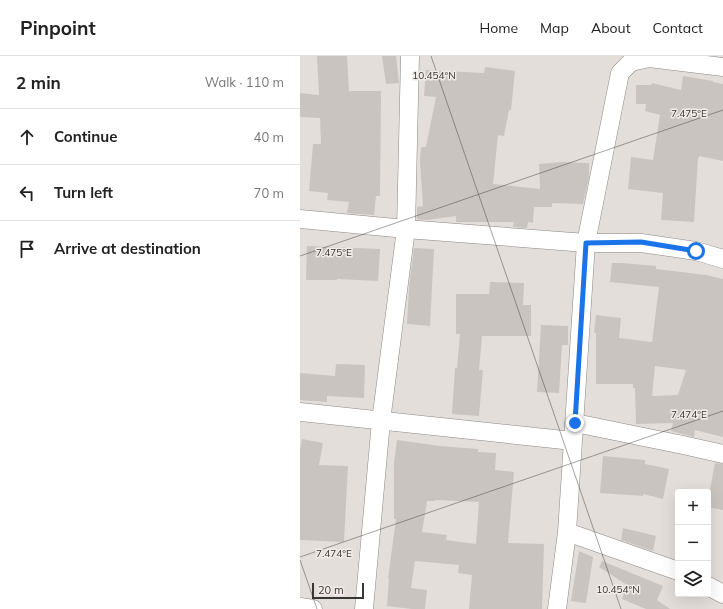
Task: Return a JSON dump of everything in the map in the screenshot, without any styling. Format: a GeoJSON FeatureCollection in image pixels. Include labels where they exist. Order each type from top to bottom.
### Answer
{"type":"FeatureCollection","features":[{"type":"Feature","properties":{"kind":"street"},"geometry":{"type":"LineString","coordinates":[[364,609],[381,421],[406,229],[410,56]]}},
{"type":"Feature","properties":{"kind":"street"},"geometry":{"type":"LineString","coordinates":[[557,609],[567,532],[586,243],[620,73],[631,62],[649,58],[723,67]]}},
{"type":"Feature","properties":{"kind":"street"},"geometry":{"type":"LineString","coordinates":[[300,219],[586,243],[641,242],[696,251],[723,259]]}},
{"type":"Feature","properties":{"kind":"street"},"geometry":{"type":"LineString","coordinates":[[300,412],[381,421],[574,432],[683,444],[723,454]]}},
{"type":"Feature","properties":{"kind":"street"},"geometry":{"type":"LineString","coordinates":[[567,532],[675,570]]}},
{"type":"Feature","properties":{"kind":"street"},"geometry":{"type":"LineString","coordinates":[[711,588],[723,594]]}},
{"type":"Feature","properties":{"kind":"street"},"geometry":{"type":"LineString","coordinates":[[300,608],[313,609]]}},
{"type":"Feature","properties":{"kind":"building"},"geometry":{"type":"Polygon","coordinates":[[[317,56],[347,56],[349,91],[381,91],[380,196],[376,196],[374,215],[347,213],[349,202],[327,200],[328,193],[309,191],[313,144],[321,144],[320,118],[300,117],[300,93],[319,95],[317,56]]]}},
{"type":"Feature","properties":{"kind":"building"},"geometry":{"type":"Polygon","coordinates":[[[382,56],[396,56],[399,83],[386,84],[382,56]]]}},
{"type":"Feature","properties":{"kind":"building"},"geometry":{"type":"Polygon","coordinates":[[[485,67],[515,71],[511,110],[509,110],[504,136],[498,135],[493,184],[540,189],[539,164],[561,162],[589,163],[589,177],[583,204],[552,203],[552,207],[534,207],[533,223],[528,222],[527,228],[513,227],[514,222],[456,222],[456,216],[427,220],[417,219],[417,207],[423,206],[420,163],[421,147],[426,147],[436,97],[424,96],[426,70],[484,73],[485,67]]]}},
{"type":"Feature","properties":{"kind":"building"},"geometry":{"type":"Polygon","coordinates":[[[683,76],[723,84],[723,161],[699,156],[698,158],[694,222],[661,220],[663,193],[628,189],[631,157],[653,160],[660,115],[645,111],[646,104],[636,104],[636,85],[651,85],[652,83],[681,90],[683,76]]]}},
{"type":"Feature","properties":{"kind":"building"},"geometry":{"type":"Polygon","coordinates":[[[307,246],[380,249],[378,281],[337,279],[306,280],[307,246]]]}},
{"type":"Feature","properties":{"kind":"building"},"geometry":{"type":"Polygon","coordinates":[[[414,248],[434,249],[430,326],[407,324],[409,287],[414,248]]]}},
{"type":"Feature","properties":{"kind":"building"},"geometry":{"type":"Polygon","coordinates":[[[612,263],[656,266],[656,269],[706,275],[723,279],[723,437],[695,430],[694,437],[671,431],[673,423],[636,424],[635,388],[633,388],[633,384],[596,384],[596,333],[594,333],[596,315],[621,318],[619,338],[652,342],[659,287],[610,282],[612,263]],[[655,366],[652,396],[678,395],[686,370],[655,366]]]}},
{"type":"Feature","properties":{"kind":"building"},"geometry":{"type":"Polygon","coordinates":[[[490,282],[524,283],[523,305],[531,305],[531,336],[482,336],[479,370],[483,370],[479,416],[452,414],[455,368],[457,368],[460,334],[456,334],[456,294],[489,294],[490,282]]]}},
{"type":"Feature","properties":{"kind":"building"},"geometry":{"type":"Polygon","coordinates":[[[541,325],[568,326],[568,345],[562,345],[559,393],[537,392],[541,325]]]}},
{"type":"Feature","properties":{"kind":"building"},"geometry":{"type":"Polygon","coordinates":[[[336,364],[365,365],[364,398],[327,396],[327,402],[300,400],[300,373],[335,376],[336,364]]]}},
{"type":"Feature","properties":{"kind":"building"},"geometry":{"type":"Polygon","coordinates":[[[302,439],[323,443],[319,465],[348,466],[344,542],[300,540],[300,449],[302,439]]]}},
{"type":"Feature","properties":{"kind":"building"},"geometry":{"type":"Polygon","coordinates":[[[397,440],[440,446],[478,449],[478,452],[496,453],[495,470],[514,472],[508,543],[544,544],[542,609],[469,609],[472,575],[458,573],[459,565],[415,561],[411,588],[427,590],[425,609],[387,606],[388,579],[396,519],[394,519],[394,462],[397,440]],[[427,501],[422,532],[447,535],[446,540],[476,544],[479,502],[427,501]]]}},
{"type":"Feature","properties":{"kind":"building"},"geometry":{"type":"Polygon","coordinates":[[[603,456],[645,460],[645,464],[669,469],[663,499],[643,494],[643,496],[600,493],[603,456]]]}},
{"type":"Feature","properties":{"kind":"building"},"geometry":{"type":"Polygon","coordinates":[[[715,463],[723,464],[723,510],[711,508],[710,489],[715,463]]]}},
{"type":"Feature","properties":{"kind":"building"},"geometry":{"type":"Polygon","coordinates":[[[623,528],[656,536],[653,551],[621,540],[623,528]]]}},
{"type":"Feature","properties":{"kind":"building"},"geometry":{"type":"Polygon","coordinates":[[[579,551],[593,557],[586,603],[571,601],[579,551]]]}},
{"type":"Feature","properties":{"kind":"building"},"geometry":{"type":"Polygon","coordinates":[[[602,561],[663,586],[657,600],[670,609],[646,609],[622,599],[627,585],[599,567],[602,561]]]}},
{"type":"Feature","properties":{"kind":"route"},"geometry":{"type":"LineString","coordinates":[[575,423],[586,243],[641,242],[696,251]]}}]}
